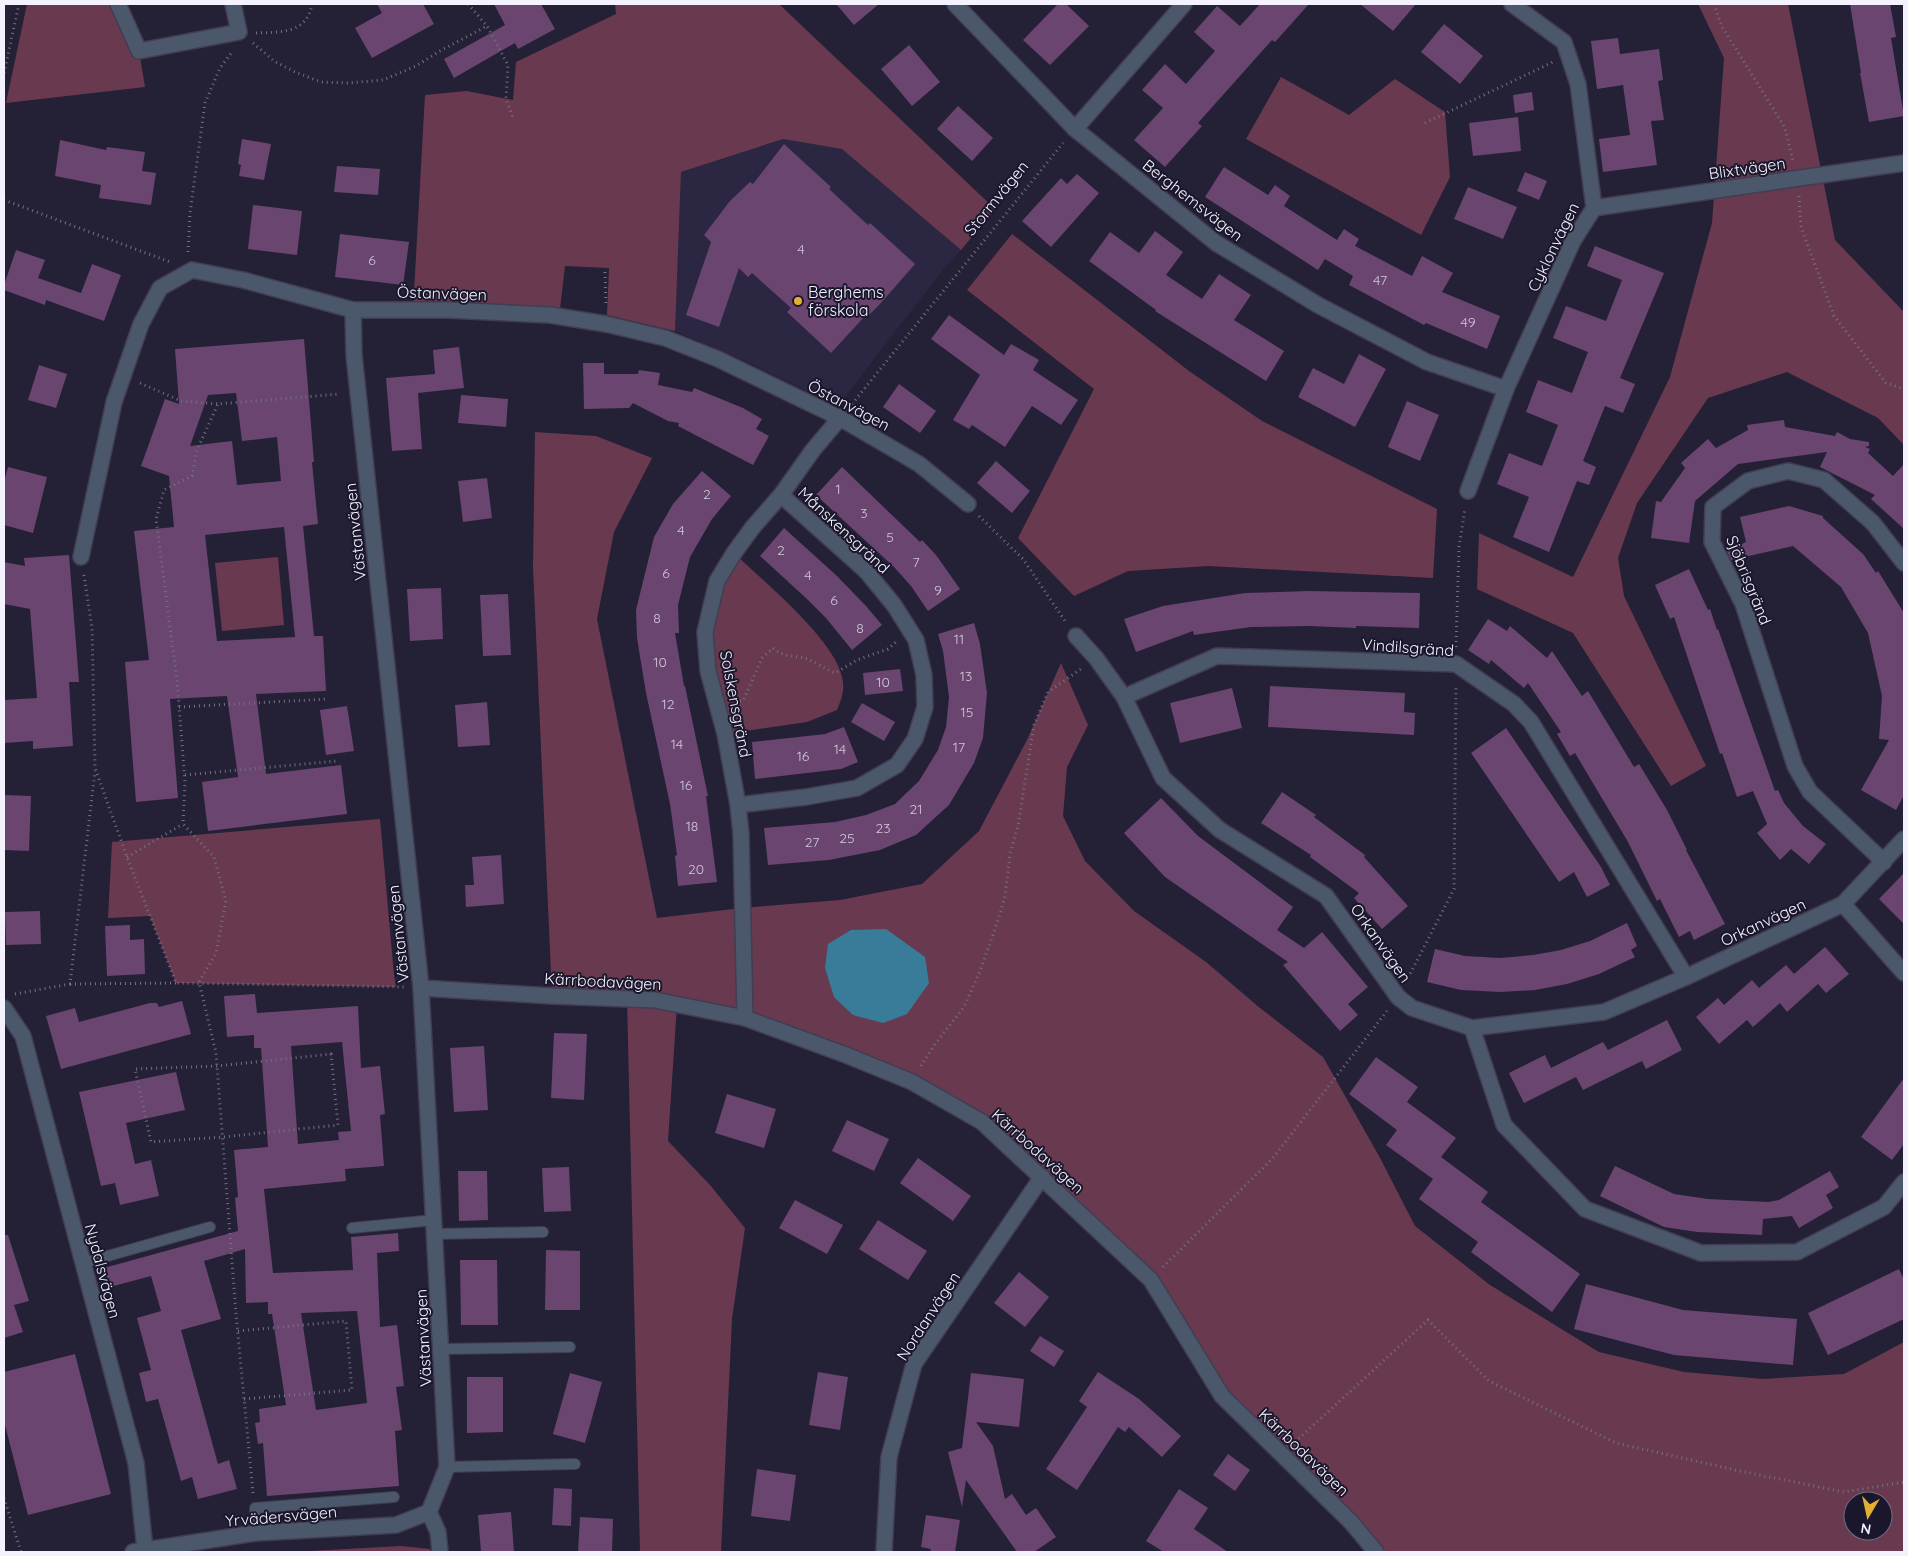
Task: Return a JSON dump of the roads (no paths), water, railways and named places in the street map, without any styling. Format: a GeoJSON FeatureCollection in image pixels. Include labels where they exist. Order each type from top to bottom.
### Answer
{"type":"FeatureCollection","features":[{"type":"Feature","properties":{"kind":"street"},"geometry":{"type":"LineString","coordinates":[[118,4],[140,52],[240,32],[233,4]]}},
{"type":"Feature","properties":{"kind":"street","name":"Berghemsvägen"},"geometry":{"type":"LineString","coordinates":[[956,4],[1075,129],[1216,243],[1309,300],[1427,362],[1506,390]]}},
{"type":"Feature","properties":{"kind":"street"},"geometry":{"type":"LineString","coordinates":[[1075,129],[1184,4]]}},
{"type":"Feature","properties":{"kind":"street","name":"Cyklonvägen"},"geometry":{"type":"LineString","coordinates":[[1468,491],[1506,390],[1573,241],[1594,208],[1578,84],[1564,42],[1512,4]]}},
{"type":"Feature","properties":{"kind":"street","name":"Blixtvägen"},"geometry":{"type":"LineString","coordinates":[[1594,208],[1904,163]]}},
{"type":"Feature","properties":{"kind":"street","name":"Östanvägen"},"geometry":{"type":"LineString","coordinates":[[81,557],[114,402],[141,324],[160,288],[192,270],[243,280],[353,310],[448,310],[550,315],[606,324],[665,338],[718,359],[840,418],[919,464],[968,504]]}},
{"type":"Feature","properties":{"kind":"street","name":"Västanvägen"},"geometry":{"type":"LineString","coordinates":[[353,310],[354,355],[421,988],[447,1467],[430,1512]]}},
{"type":"Feature","properties":{"kind":"street","name":"Solskensgränd"},"geometry":{"type":"LineString","coordinates":[[745,1018],[740,860],[741,834],[738,805],[724,734],[708,671],[705,632],[717,581],[734,553],[840,418]]}},
{"type":"Feature","properties":{"kind":"street","name":"Sjöbrisgränd"},"geometry":{"type":"LineString","coordinates":[[1884,862],[1810,792],[1795,766],[1742,604],[1712,542],[1713,507],[1748,481],[1788,471],[1824,480],[1874,523],[1904,563]]}},
{"type":"Feature","properties":{"kind":"street","name":"Månskensgränd"},"geometry":{"type":"LineString","coordinates":[[738,805],[806,797],[856,788],[897,765],[915,739],[925,707],[924,674],[916,640],[894,604],[866,571],[781,495]]}},
{"type":"Feature","properties":{"kind":"street","name":"Orkanvägen"},"geometry":{"type":"LineString","coordinates":[[1076,636],[1096,658],[1124,697],[1163,778],[1220,830],[1326,896],[1398,997],[1412,1008],[1472,1028],[1604,1012],[1686,977],[1843,904]]}},
{"type":"Feature","properties":{"kind":"street","name":"Vindilsgränd"},"geometry":{"type":"LineString","coordinates":[[1124,697],[1217,656],[1456,664],[1514,704],[1532,722],[1686,977]]}},
{"type":"Feature","properties":{"kind":"street"},"geometry":{"type":"LineString","coordinates":[[1904,839],[1843,904],[1904,973]]}},
{"type":"Feature","properties":{"kind":"street","name":"Kärrbodavägen"},"geometry":{"type":"LineString","coordinates":[[421,988],[655,1000],[745,1018],[846,1054],[912,1082],[982,1122],[1151,1280],[1222,1396],[1351,1522],[1376,1552]]}},
{"type":"Feature","properties":{"kind":"street","name":"Nydalsvägen"},"geometry":{"type":"LineString","coordinates":[[4,1008],[23,1036],[136,1463],[139,1551]]}},
{"type":"Feature","properties":{"kind":"street"},"geometry":{"type":"LineString","coordinates":[[1472,1028],[1504,1124],[1585,1209],[1701,1253],[1797,1252],[1884,1206],[1904,1182]]}},
{"type":"Feature","properties":{"kind":"street","name":"Nordanvägen"},"geometry":{"type":"LineString","coordinates":[[884,1552],[889,1457],[914,1364],[1042,1177]]}},
{"type":"Feature","properties":{"kind":"street"},"geometry":{"type":"LineString","coordinates":[[430,1512],[438,1532],[440,1552]]}},
{"type":"Feature","properties":{"kind":"street","name":"Yrvädersvägen"},"geometry":{"type":"LineString","coordinates":[[139,1551],[256,1534],[396,1525],[430,1512]]}},
{"type":"Feature","properties":{"kind":"lane"},"geometry":{"type":"LineString","coordinates":[[83,1263],[210,1227]]}},
{"type":"Feature","properties":{"kind":"lane"},"geometry":{"type":"LineString","coordinates":[[352,1228],[434,1227],[543,1232]]}},
{"type":"Feature","properties":{"kind":"lane"},"geometry":{"type":"LineString","coordinates":[[442,1349],[570,1347]]}},
{"type":"Feature","properties":{"kind":"lane"},"geometry":{"type":"LineString","coordinates":[[447,1467],[575,1464]]}},
{"type":"Feature","properties":{"kind":"lane"},"geometry":{"type":"LineString","coordinates":[[256,1534],[255,1508],[394,1498]]}},
{"type":"Feature","properties":{"kind":"water"},"geometry":{"type":"Polygon","coordinates":[[[886,929],[925,957],[929,983],[907,1014],[883,1023],[853,1015],[834,997],[825,968],[828,944],[851,930],[886,929]]]}},
{"type":"Feature","properties":{"kind":"place","name":"Berghems förskola"},"geometry":{"type":"Point","coordinates":[798,301]}}]}
